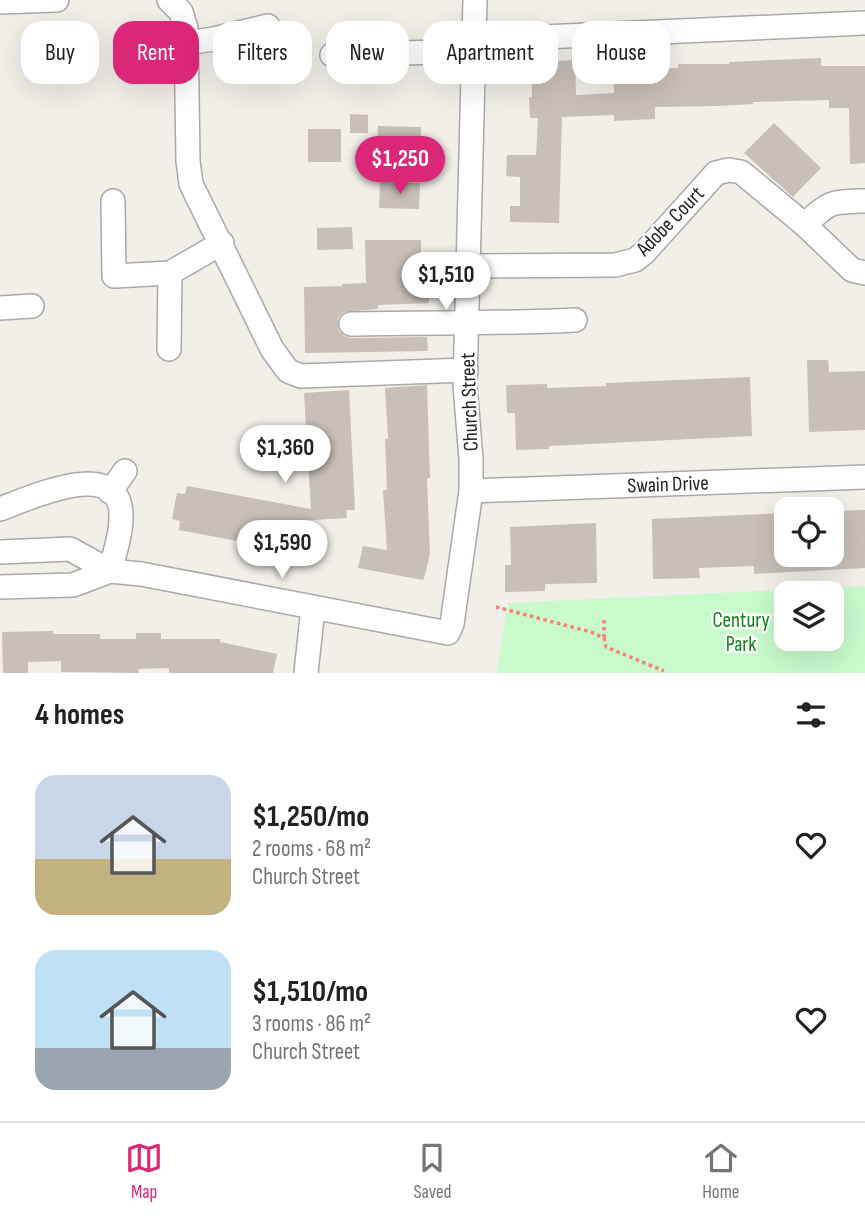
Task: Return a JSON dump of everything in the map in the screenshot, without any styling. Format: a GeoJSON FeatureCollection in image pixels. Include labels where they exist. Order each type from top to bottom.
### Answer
{"type":"FeatureCollection","features":[{"type":"Feature","properties":{"kind":"street"},"geometry":{"type":"LineString","coordinates":[[0,2],[57,0]]}},
{"type":"Feature","properties":{"kind":"street"},"geometry":{"type":"LineString","coordinates":[[169,0],[181,12],[184,21]]}},
{"type":"Feature","properties":{"kind":"street","name":"Church Street"},"geometry":{"type":"LineString","coordinates":[[474,21],[475,0]]}},
{"type":"Feature","properties":{"kind":"street"},"geometry":{"type":"LineString","coordinates":[[558,41],[865,23]]}},
{"type":"Feature","properties":{"kind":"street"},"geometry":{"type":"LineString","coordinates":[[187,84],[188,161],[191,184],[222,243],[260,328],[288,371],[301,376],[466,370]]}},
{"type":"Feature","properties":{"kind":"street","name":"Church Street"},"geometry":{"type":"LineString","coordinates":[[313,608],[448,633],[452,624],[471,491],[466,370],[472,84]]}},
{"type":"Feature","properties":{"kind":"street","name":"Adobe Court"},"geometry":{"type":"LineString","coordinates":[[470,267],[615,265],[635,260],[716,173],[729,170],[741,172],[805,225],[852,270],[865,273]]}},
{"type":"Feature","properties":{"kind":"street"},"geometry":{"type":"LineString","coordinates":[[113,201],[114,276],[170,273],[222,243]]}},
{"type":"Feature","properties":{"kind":"street"},"geometry":{"type":"LineString","coordinates":[[805,225],[827,204],[865,201]]}},
{"type":"Feature","properties":{"kind":"street"},"geometry":{"type":"LineString","coordinates":[[169,349],[170,273]]}},
{"type":"Feature","properties":{"kind":"street"},"geometry":{"type":"LineString","coordinates":[[0,308],[32,306]]}},
{"type":"Feature","properties":{"kind":"street"},"geometry":{"type":"LineString","coordinates":[[351,324],[575,320]]}},
{"type":"Feature","properties":{"kind":"street"},"geometry":{"type":"LineString","coordinates":[[110,492],[125,471]]}},
{"type":"Feature","properties":{"kind":"street","name":"Swain Drive"},"geometry":{"type":"LineString","coordinates":[[471,491],[865,477]]}},
{"type":"Feature","properties":{"kind":"street"},"geometry":{"type":"LineString","coordinates":[[0,509],[65,486],[88,483],[103,487],[119,504],[121,519],[110,572]]}},
{"type":"Feature","properties":{"kind":"street"},"geometry":{"type":"LineString","coordinates":[[0,552],[70,549],[110,572]]}},
{"type":"Feature","properties":{"kind":"street"},"geometry":{"type":"LineString","coordinates":[[0,587],[73,585],[110,572],[141,574],[313,608],[306,673]]}},
{"type":"Feature","properties":{"kind":"path"},"geometry":{"type":"LineString","coordinates":[[496,607],[591,632],[604,638]]}},
{"type":"Feature","properties":{"kind":"path"},"geometry":{"type":"LineString","coordinates":[[604,620],[606,647],[664,671]]}},
{"type":"Feature","properties":{"kind":"green space","name":"Century Park"},"geometry":{"type":"Polygon","coordinates":[[[865,586],[865,673],[497,673],[508,603],[774,590],[774,651],[844,651],[844,587],[865,586]]]}},
{"type":"Feature","properties":{"kind":"building"},"geometry":{"type":"Polygon","coordinates":[[[821,58],[821,66],[865,66],[865,163],[850,164],[849,108],[829,108],[829,100],[655,107],[655,119],[614,121],[614,115],[562,117],[559,223],[510,222],[510,206],[520,206],[520,177],[506,176],[507,155],[536,155],[538,118],[530,118],[532,84],[558,84],[558,61],[572,60],[572,84],[576,84],[576,95],[614,93],[614,84],[670,84],[670,68],[678,68],[678,64],[821,58]]]}},
{"type":"Feature","properties":{"kind":"building"},"geometry":{"type":"Polygon","coordinates":[[[350,114],[368,115],[368,133],[350,133],[350,114]]]}},
{"type":"Feature","properties":{"kind":"building"},"geometry":{"type":"Polygon","coordinates":[[[774,123],[821,168],[793,197],[744,153],[774,123]]]}},
{"type":"Feature","properties":{"kind":"building"},"geometry":{"type":"Polygon","coordinates":[[[378,126],[421,127],[420,149],[377,149],[378,126]]]}},
{"type":"Feature","properties":{"kind":"building"},"geometry":{"type":"Polygon","coordinates":[[[308,129],[341,129],[341,162],[308,162],[308,129]]]}},
{"type":"Feature","properties":{"kind":"building"},"geometry":{"type":"Polygon","coordinates":[[[380,182],[420,183],[419,209],[379,208],[380,182]]]}},
{"type":"Feature","properties":{"kind":"building"},"geometry":{"type":"Polygon","coordinates":[[[352,227],[353,249],[317,250],[317,228],[352,227]]]}},
{"type":"Feature","properties":{"kind":"building"},"geometry":{"type":"Polygon","coordinates":[[[365,240],[421,240],[421,280],[428,280],[429,303],[378,305],[378,309],[344,312],[338,318],[339,331],[351,338],[427,337],[428,351],[305,353],[304,287],[366,283],[365,240]]]}},
{"type":"Feature","properties":{"kind":"building"},"geometry":{"type":"Polygon","coordinates":[[[807,360],[828,360],[829,372],[865,371],[865,430],[809,432],[807,360]]]}},
{"type":"Feature","properties":{"kind":"building"},"geometry":{"type":"Polygon","coordinates":[[[750,377],[752,436],[516,450],[515,413],[507,413],[506,385],[547,384],[547,388],[750,377]]]}},
{"type":"Feature","properties":{"kind":"building"},"geometry":{"type":"Polygon","coordinates":[[[427,385],[430,553],[425,575],[423,580],[358,568],[363,546],[387,550],[383,490],[387,490],[385,439],[388,439],[385,388],[427,385]]]}},
{"type":"Feature","properties":{"kind":"building"},"geometry":{"type":"Polygon","coordinates":[[[349,390],[355,510],[346,510],[347,518],[262,523],[262,530],[299,536],[296,552],[179,530],[180,521],[172,519],[177,493],[185,494],[187,486],[311,509],[304,393],[349,390]]]}},
{"type":"Feature","properties":{"kind":"building"},"geometry":{"type":"Polygon","coordinates":[[[865,510],[865,568],[754,574],[754,566],[699,568],[700,578],[653,579],[652,519],[774,514],[774,567],[844,567],[844,511],[865,510]]]}},
{"type":"Feature","properties":{"kind":"building"},"geometry":{"type":"Polygon","coordinates":[[[596,523],[597,583],[545,584],[545,591],[505,592],[505,565],[511,565],[510,527],[596,523]]]}},
{"type":"Feature","properties":{"kind":"building"},"geometry":{"type":"Polygon","coordinates":[[[53,631],[53,634],[100,634],[100,639],[136,639],[136,633],[161,633],[161,639],[220,639],[220,642],[277,654],[273,673],[169,673],[169,668],[138,669],[139,673],[61,672],[61,661],[28,662],[28,673],[3,673],[2,632],[53,631]]]}}]}
